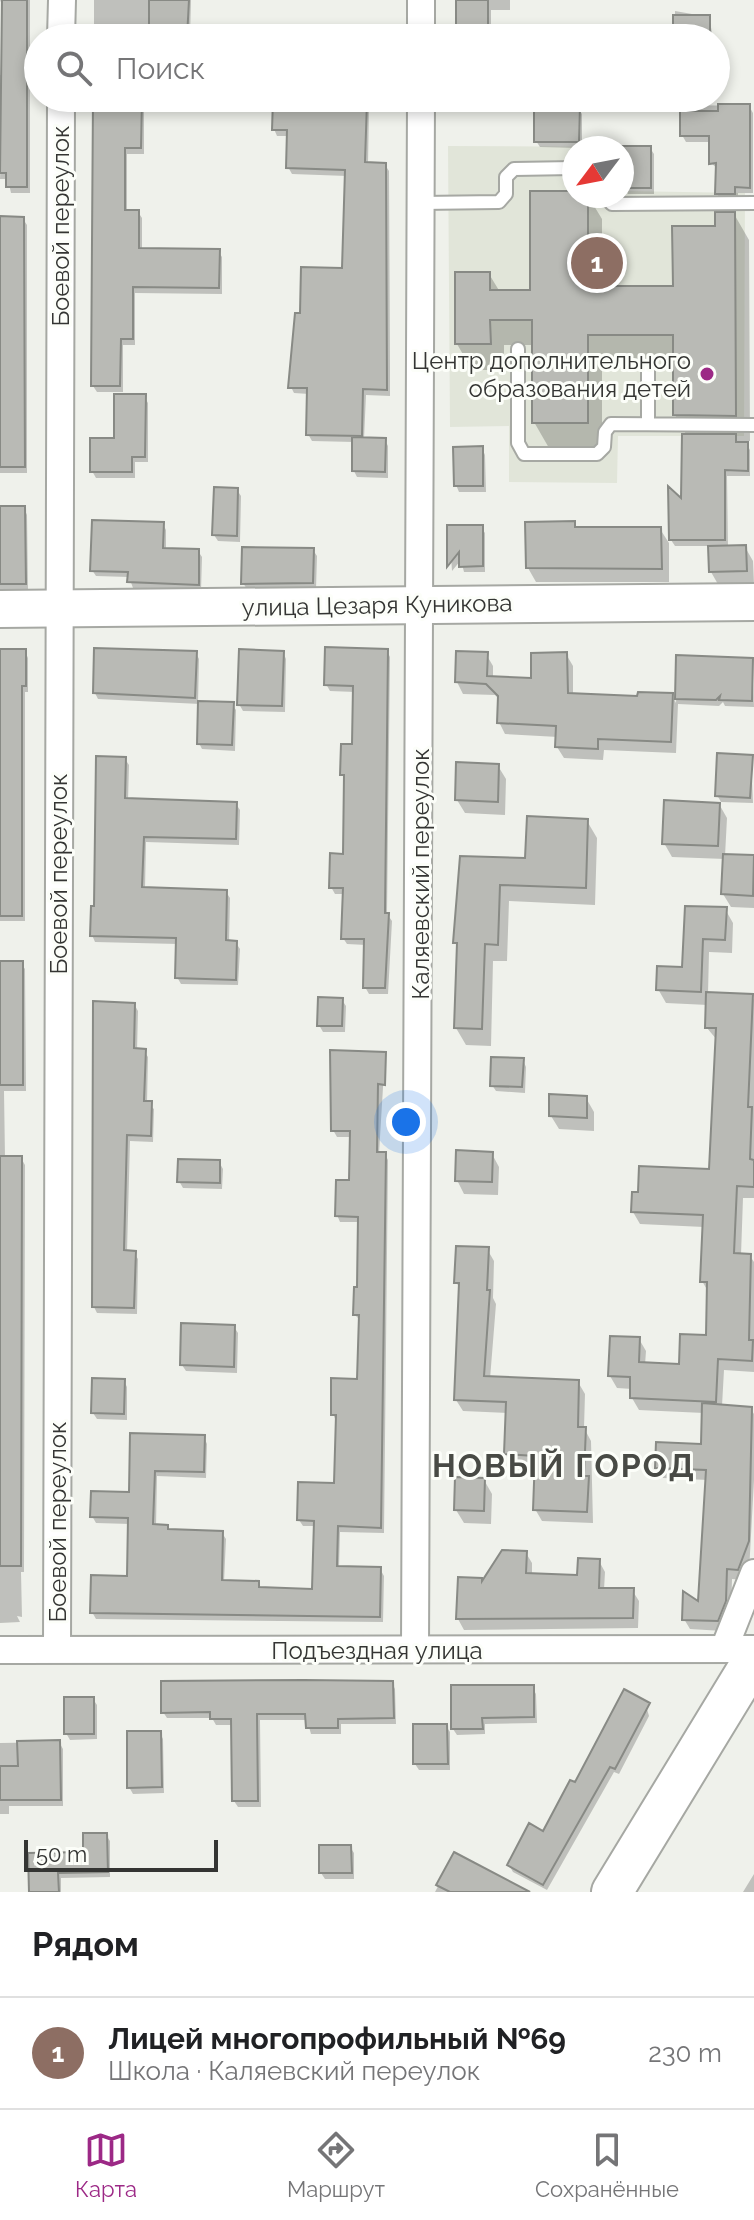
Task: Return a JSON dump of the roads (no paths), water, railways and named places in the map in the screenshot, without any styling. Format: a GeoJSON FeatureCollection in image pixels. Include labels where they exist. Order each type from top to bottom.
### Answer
{"type":"FeatureCollection","features":[{"type":"Feature","properties":{"kind":"main road"},"geometry":{"type":"LineString","coordinates":[[612,1892],[739,1654]]}},
{"type":"Feature","properties":{"kind":"street"},"geometry":{"type":"LineString","coordinates":[[61,24],[62,0]]}},
{"type":"Feature","properties":{"kind":"street"},"geometry":{"type":"LineString","coordinates":[[421,0],[421,24]]}},
{"type":"Feature","properties":{"kind":"street","name":"Боевой переулок"},"geometry":{"type":"LineString","coordinates":[[57,1650],[61,112]]}},
{"type":"Feature","properties":{"kind":"street","name":"Каляевский переулок"},"geometry":{"type":"LineString","coordinates":[[415,1649],[421,112]]}},
{"type":"Feature","properties":{"kind":"street","name":"улица Цезаря Куникова"},"geometry":{"type":"LineString","coordinates":[[0,609],[754,602]]}},
{"type":"Feature","properties":{"kind":"street"},"geometry":{"type":"LineString","coordinates":[[739,1654],[754,1573]]}},
{"type":"Feature","properties":{"kind":"street","name":"Подъездная улица"},"geometry":{"type":"LineString","coordinates":[[0,1650],[415,1649],[739,1654],[754,1649]]}},
{"type":"Feature","properties":{"kind":"lane"},"geometry":{"type":"LineString","coordinates":[[421,203],[499,202],[506,194],[506,177],[514,169],[562,168]]}},
{"type":"Feature","properties":{"kind":"lane"},"geometry":{"type":"LineString","coordinates":[[634,204],[754,203]]}},
{"type":"Feature","properties":{"kind":"lane"},"geometry":{"type":"LineString","coordinates":[[518,349],[518,443],[524,454],[597,454],[604,447],[605,432],[611,424],[754,425]]}},
{"type":"Feature","properties":{"kind":"lane"},"geometry":{"type":"LineString","coordinates":[[648,366],[648,424]]}},
{"type":"Feature","properties":{"kind":"place","name":"Лицей многопрофильный №69"},"geometry":{"type":"Point","coordinates":[597,263]}},
{"type":"Feature","properties":{"kind":"place","name":"Центр дополнительного образования детей"},"geometry":{"type":"Point","coordinates":[707,374]}},
{"type":"Feature","properties":{"kind":"district","name":"НОВЫЙ ГОРОД"},"geometry":{"type":"Point","coordinates":[564,1465]}}]}
